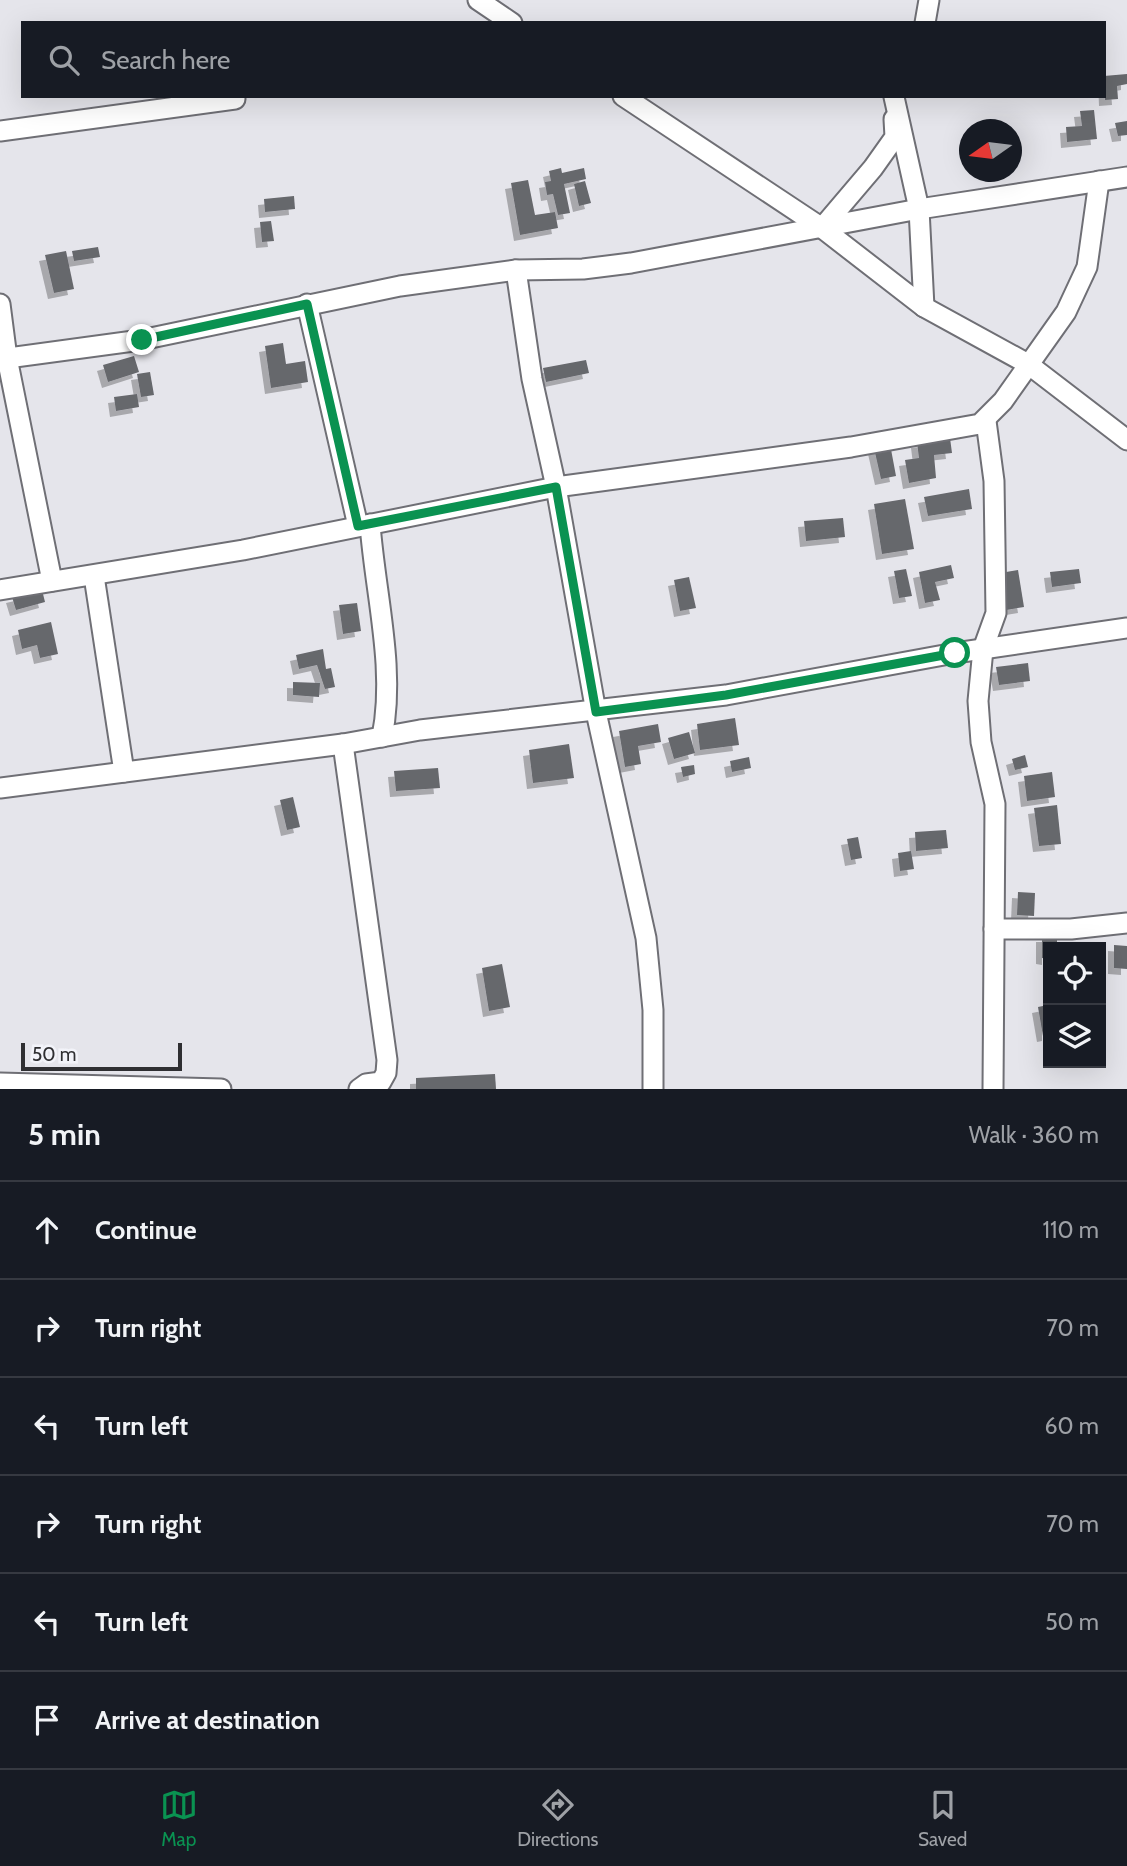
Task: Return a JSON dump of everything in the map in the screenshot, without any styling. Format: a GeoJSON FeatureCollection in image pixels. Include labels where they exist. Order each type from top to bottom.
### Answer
{"type":"FeatureCollection","features":[{"type":"Feature","properties":{"kind":"street"},"geometry":{"type":"LineString","coordinates":[[478,0],[509,21]]}},
{"type":"Feature","properties":{"kind":"street"},"geometry":{"type":"LineString","coordinates":[[925,21],[929,0]]}},
{"type":"Feature","properties":{"kind":"street"},"geometry":{"type":"LineString","coordinates":[[625,98],[822,228],[924,307],[1028,364],[1127,440]]}},
{"type":"Feature","properties":{"kind":"street"},"geometry":{"type":"LineString","coordinates":[[822,228],[873,168],[895,137],[894,98]]}},
{"type":"Feature","properties":{"kind":"street"},"geometry":{"type":"LineString","coordinates":[[894,98],[919,209],[924,307]]}},
{"type":"Feature","properties":{"kind":"street"},"geometry":{"type":"LineString","coordinates":[[0,131],[235,99]]}},
{"type":"Feature","properties":{"kind":"street"},"geometry":{"type":"LineString","coordinates":[[4,358],[142,340],[400,286],[516,270],[583,269],[631,263],[919,209],[1127,177]]}},
{"type":"Feature","properties":{"kind":"street"},"geometry":{"type":"LineString","coordinates":[[0,590],[93,576],[556,487],[851,447],[972,426],[986,421],[1066,312],[1087,267],[1099,181]]}},
{"type":"Feature","properties":{"kind":"street"},"geometry":{"type":"LineString","coordinates":[[516,270],[532,379],[556,487],[596,712],[646,938],[652,984],[653,1089]]}},
{"type":"Feature","properties":{"kind":"street"},"geometry":{"type":"LineString","coordinates":[[0,304],[4,358],[52,581]]}},
{"type":"Feature","properties":{"kind":"street"},"geometry":{"type":"LineString","coordinates":[[307,304],[364,525],[386,687],[387,714],[382,737]]}},
{"type":"Feature","properties":{"kind":"street"},"geometry":{"type":"LineString","coordinates":[[986,421],[994,481],[996,613],[983,649],[979,722],[995,804],[993,1089]]}},
{"type":"Feature","properties":{"kind":"street"},"geometry":{"type":"LineString","coordinates":[[93,576],[124,772]]}},
{"type":"Feature","properties":{"kind":"street"},"geometry":{"type":"LineString","coordinates":[[0,788],[726,695],[983,649],[1127,628]]}},
{"type":"Feature","properties":{"kind":"street"},"geometry":{"type":"LineString","coordinates":[[343,744],[387,1060],[382,1085],[366,1084],[359,1089]]}},
{"type":"Feature","properties":{"kind":"street"},"geometry":{"type":"LineString","coordinates":[[994,929],[1071,929],[1127,923]]}},
{"type":"Feature","properties":{"kind":"street"},"geometry":{"type":"LineString","coordinates":[[0,1083],[220,1089]]}},
{"type":"Feature","properties":{"kind":"building"},"geometry":{"type":"Polygon","coordinates":[[[1127,74],[1127,84],[1117,86],[1118,99],[1105,100],[1106,76],[1127,74]]]}},
{"type":"Feature","properties":{"kind":"building"},"geometry":{"type":"Polygon","coordinates":[[[1094,110],[1097,139],[1067,142],[1066,127],[1082,126],[1080,111],[1094,110]]]}},
{"type":"Feature","properties":{"kind":"building"},"geometry":{"type":"Polygon","coordinates":[[[1127,121],[1127,135],[1118,136],[1115,123],[1127,121]]]}},
{"type":"Feature","properties":{"kind":"building"},"geometry":{"type":"Polygon","coordinates":[[[561,168],[562,173],[584,168],[586,179],[564,184],[570,213],[558,215],[553,194],[547,195],[545,182],[551,181],[549,171],[561,168]]]}},
{"type":"Feature","properties":{"kind":"building"},"geometry":{"type":"Polygon","coordinates":[[[528,180],[535,215],[555,212],[558,228],[520,235],[511,183],[528,180]]]}},
{"type":"Feature","properties":{"kind":"building"},"geometry":{"type":"Polygon","coordinates":[[[585,181],[591,203],[579,206],[574,184],[585,181]]]}},
{"type":"Feature","properties":{"kind":"building"},"geometry":{"type":"Polygon","coordinates":[[[294,196],[295,209],[265,212],[264,199],[294,196]]]}},
{"type":"Feature","properties":{"kind":"building"},"geometry":{"type":"Polygon","coordinates":[[[271,221],[274,241],[262,242],[260,222],[271,221]]]}},
{"type":"Feature","properties":{"kind":"building"},"geometry":{"type":"Polygon","coordinates":[[[98,247],[100,257],[74,261],[72,251],[98,247]]]}},
{"type":"Feature","properties":{"kind":"building"},"geometry":{"type":"Polygon","coordinates":[[[66,251],[74,289],[54,293],[45,255],[66,251]]]}},
{"type":"Feature","properties":{"kind":"building"},"geometry":{"type":"Polygon","coordinates":[[[283,343],[286,364],[305,361],[308,382],[271,388],[265,346],[283,343]]]}},
{"type":"Feature","properties":{"kind":"building"},"geometry":{"type":"Polygon","coordinates":[[[134,356],[139,372],[108,382],[103,365],[134,356]]]}},
{"type":"Feature","properties":{"kind":"building"},"geometry":{"type":"Polygon","coordinates":[[[586,360],[589,373],[546,382],[543,368],[586,360]]]}},
{"type":"Feature","properties":{"kind":"building"},"geometry":{"type":"Polygon","coordinates":[[[150,372],[154,395],[141,397],[137,374],[150,372]]]}},
{"type":"Feature","properties":{"kind":"building"},"geometry":{"type":"Polygon","coordinates":[[[137,394],[139,407],[116,411],[114,397],[137,394]]]}},
{"type":"Feature","properties":{"kind":"building"},"geometry":{"type":"Polygon","coordinates":[[[950,438],[952,453],[934,455],[936,478],[909,483],[905,460],[919,458],[917,442],[950,438]]]}},
{"type":"Feature","properties":{"kind":"building"},"geometry":{"type":"Polygon","coordinates":[[[890,444],[896,476],[881,479],[874,448],[890,444]]]}},
{"type":"Feature","properties":{"kind":"building"},"geometry":{"type":"Polygon","coordinates":[[[969,489],[972,509],[928,516],[924,497],[969,489]]]}},
{"type":"Feature","properties":{"kind":"building"},"geometry":{"type":"Polygon","coordinates":[[[905,499],[914,549],[882,554],[874,504],[905,499]]]}},
{"type":"Feature","properties":{"kind":"building"},"geometry":{"type":"Polygon","coordinates":[[[843,518],[845,537],[806,541],[804,521],[843,518]]]}},
{"type":"Feature","properties":{"kind":"building"},"geometry":{"type":"Polygon","coordinates":[[[951,565],[954,578],[935,582],[940,600],[925,603],[919,572],[951,565]]]}},
{"type":"Feature","properties":{"kind":"building"},"geometry":{"type":"Polygon","coordinates":[[[906,569],[912,596],[899,598],[894,571],[906,569]]]}},
{"type":"Feature","properties":{"kind":"building"},"geometry":{"type":"Polygon","coordinates":[[[1079,569],[1081,583],[1052,587],[1050,572],[1079,569]]]}},
{"type":"Feature","properties":{"kind":"building"},"geometry":{"type":"Polygon","coordinates":[[[1018,570],[1024,607],[1006,610],[1000,573],[1018,570]]]}},
{"type":"Feature","properties":{"kind":"building"},"geometry":{"type":"Polygon","coordinates":[[[689,577],[696,608],[680,611],[674,580],[689,577]]]}},
{"type":"Feature","properties":{"kind":"building"},"geometry":{"type":"Polygon","coordinates":[[[42,590],[45,602],[16,610],[12,597],[42,590]]]}},
{"type":"Feature","properties":{"kind":"building"},"geometry":{"type":"Polygon","coordinates":[[[357,603],[361,631],[343,634],[339,605],[357,603]]]}},
{"type":"Feature","properties":{"kind":"building"},"geometry":{"type":"Polygon","coordinates":[[[51,622],[58,654],[40,658],[37,645],[22,649],[18,630],[51,622]]]}},
{"type":"Feature","properties":{"kind":"building"},"geometry":{"type":"Polygon","coordinates":[[[323,649],[326,669],[331,668],[335,687],[325,689],[317,665],[299,669],[296,655],[323,649]]]}},
{"type":"Feature","properties":{"kind":"building"},"geometry":{"type":"Polygon","coordinates":[[[1028,663],[1030,681],[999,685],[996,667],[1028,663]]]}},
{"type":"Feature","properties":{"kind":"building"},"geometry":{"type":"Polygon","coordinates":[[[293,682],[320,683],[319,697],[293,695],[293,682]]]}},
{"type":"Feature","properties":{"kind":"building"},"geometry":{"type":"Polygon","coordinates":[[[735,718],[739,745],[700,750],[697,724],[735,718]]]}},
{"type":"Feature","properties":{"kind":"building"},"geometry":{"type":"Polygon","coordinates":[[[658,724],[661,742],[638,746],[641,764],[625,767],[619,731],[658,724]]]}},
{"type":"Feature","properties":{"kind":"building"},"geometry":{"type":"Polygon","coordinates":[[[689,732],[695,753],[674,759],[668,738],[689,732]]]}},
{"type":"Feature","properties":{"kind":"building"},"geometry":{"type":"Polygon","coordinates":[[[569,744],[574,778],[533,783],[529,750],[569,744]]]}},
{"type":"Feature","properties":{"kind":"building"},"geometry":{"type":"Polygon","coordinates":[[[1025,755],[1028,767],[1015,770],[1012,759],[1025,755]]]}},
{"type":"Feature","properties":{"kind":"building"},"geometry":{"type":"Polygon","coordinates":[[[749,757],[751,768],[732,772],[730,761],[749,757]]]}},
{"type":"Feature","properties":{"kind":"building"},"geometry":{"type":"Polygon","coordinates":[[[694,765],[695,774],[683,777],[681,767],[694,765]]]}},
{"type":"Feature","properties":{"kind":"building"},"geometry":{"type":"Polygon","coordinates":[[[438,768],[440,788],[396,791],[394,771],[438,768]]]}},
{"type":"Feature","properties":{"kind":"building"},"geometry":{"type":"Polygon","coordinates":[[[1052,772],[1055,797],[1027,801],[1024,776],[1052,772]]]}},
{"type":"Feature","properties":{"kind":"building"},"geometry":{"type":"Polygon","coordinates":[[[293,797],[300,827],[287,830],[280,800],[293,797]]]}},
{"type":"Feature","properties":{"kind":"building"},"geometry":{"type":"Polygon","coordinates":[[[1057,805],[1061,844],[1039,846],[1034,808],[1057,805]]]}},
{"type":"Feature","properties":{"kind":"building"},"geometry":{"type":"Polygon","coordinates":[[[946,830],[948,848],[916,851],[915,832],[946,830]]]}},
{"type":"Feature","properties":{"kind":"building"},"geometry":{"type":"Polygon","coordinates":[[[858,837],[862,858],[851,860],[847,839],[858,837]]]}},
{"type":"Feature","properties":{"kind":"building"},"geometry":{"type":"Polygon","coordinates":[[[911,851],[914,869],[900,871],[898,853],[911,851]]]}},
{"type":"Feature","properties":{"kind":"building"},"geometry":{"type":"Polygon","coordinates":[[[1018,892],[1035,893],[1034,916],[1017,915],[1018,892]]]}},
{"type":"Feature","properties":{"kind":"building"},"geometry":{"type":"Polygon","coordinates":[[[1042,936],[1057,936],[1057,942],[1043,942],[1042,958],[1042,936]]]}},
{"type":"Feature","properties":{"kind":"building"},"geometry":{"type":"Polygon","coordinates":[[[1114,945],[1127,946],[1127,969],[1114,968],[1114,945]]]}},
{"type":"Feature","properties":{"kind":"building"},"geometry":{"type":"Polygon","coordinates":[[[502,964],[510,1007],[489,1011],[482,968],[502,964]]]}},
{"type":"Feature","properties":{"kind":"building"},"geometry":{"type":"Polygon","coordinates":[[[1043,1006],[1043,1036],[1038,1007],[1043,1006]]]}},
{"type":"Feature","properties":{"kind":"building"},"geometry":{"type":"Polygon","coordinates":[[[495,1074],[496,1089],[416,1089],[416,1078],[495,1074]]]}},
{"type":"Feature","properties":{"kind":"route"},"geometry":{"type":"LineString","coordinates":[[142,340],[307,304],[358,526],[556,487],[596,712],[726,695],[955,653]]}}]}
